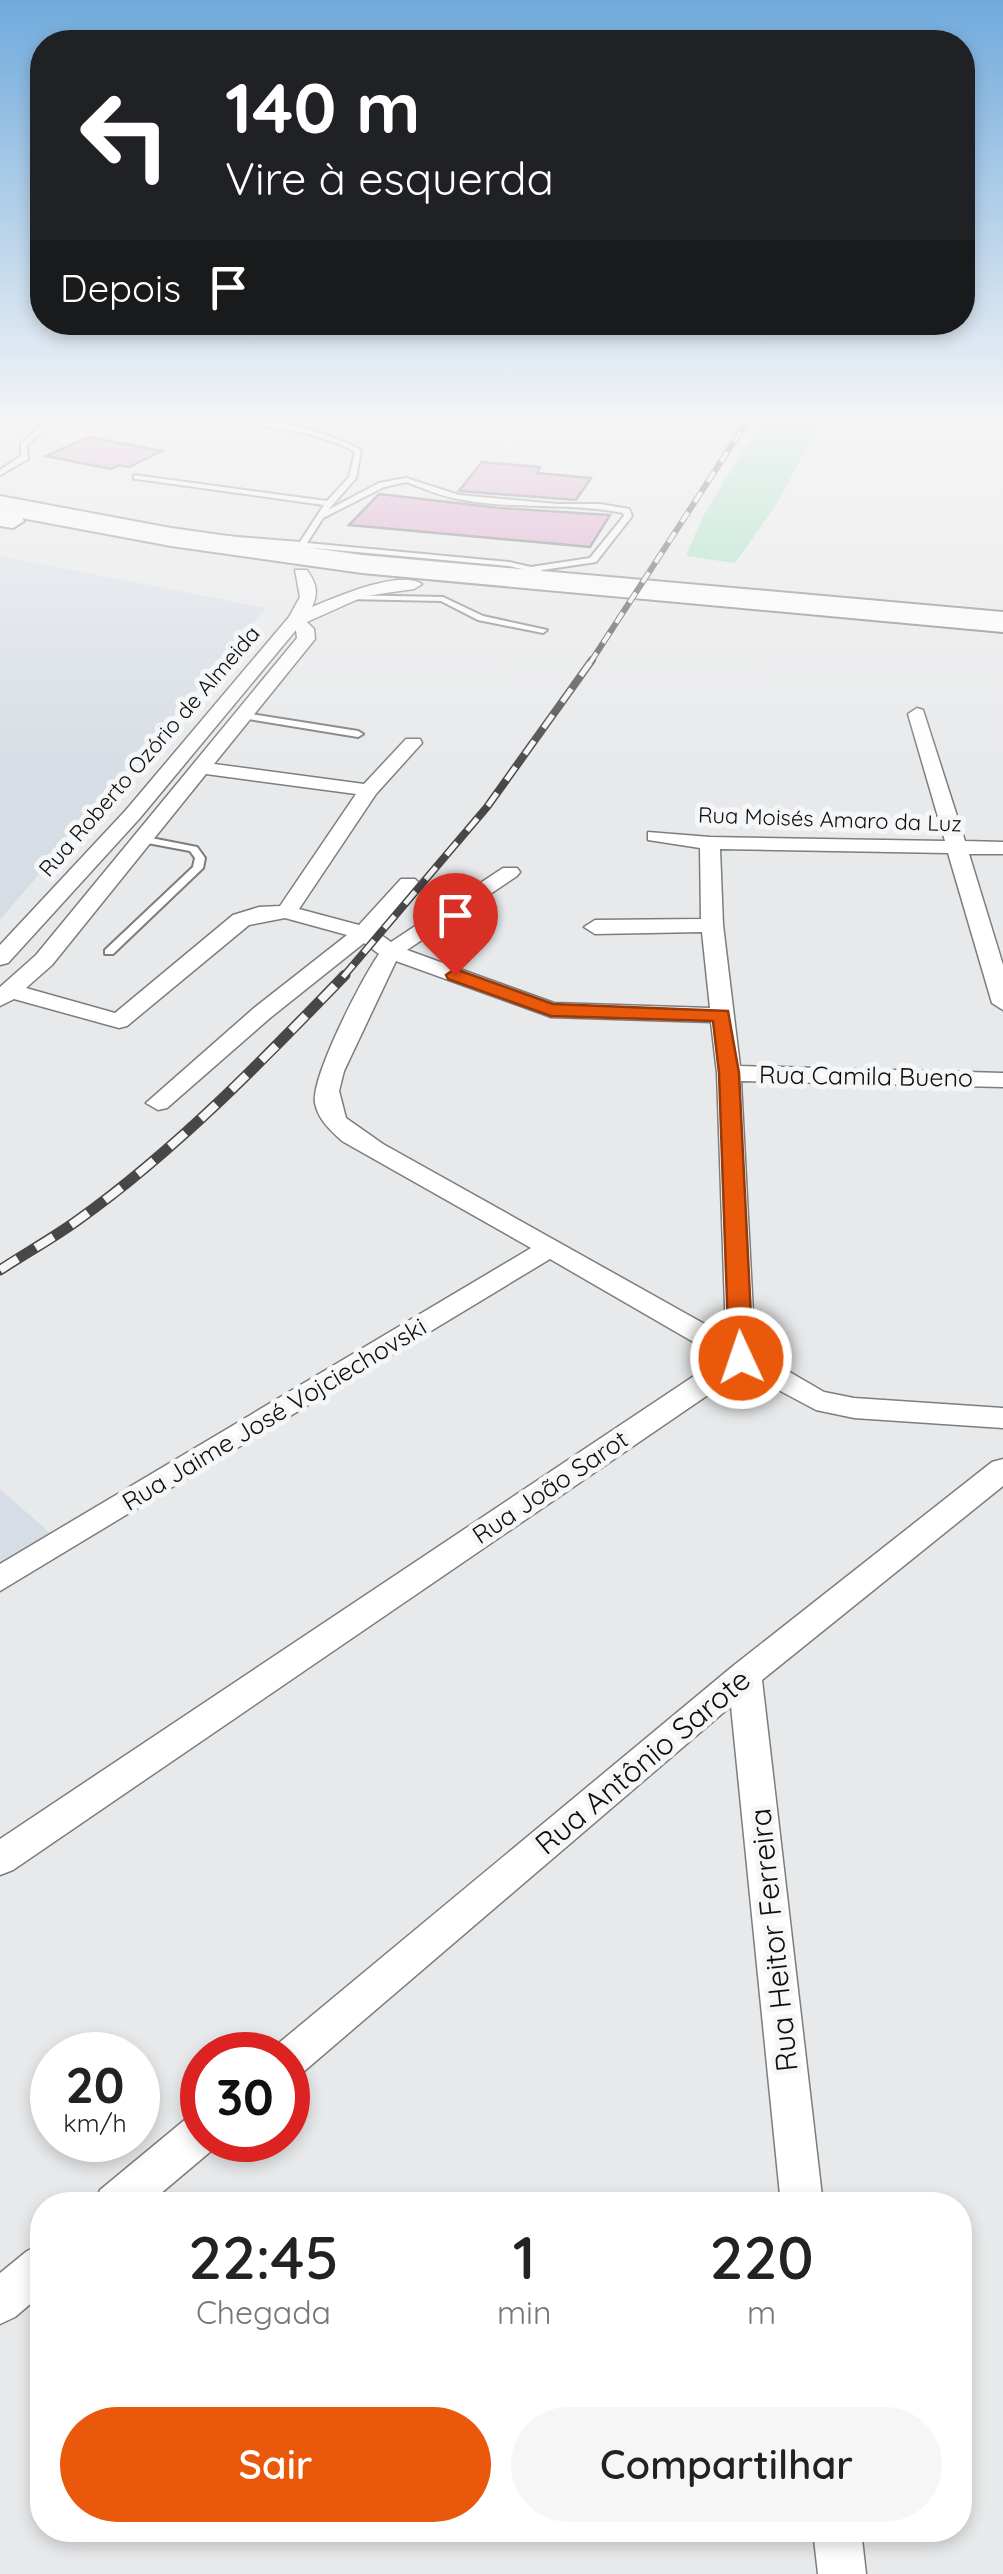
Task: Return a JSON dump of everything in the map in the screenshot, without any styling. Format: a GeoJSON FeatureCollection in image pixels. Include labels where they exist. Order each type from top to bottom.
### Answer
{"type":"FeatureCollection","features":[{"type":"Feature","properties":{"kind":"highway"},"geometry":{"type":"LineString","coordinates":[[157,537],[302,557],[414,584],[1003,633]]}},
{"type":"Feature","properties":{"kind":"highway"},"geometry":{"type":"LineString","coordinates":[[179,537],[362,564],[1003,620]]}},
{"type":"Feature","properties":{"kind":"street","name":"Rua Roberto Ozório de Almeida"},"geometry":{"type":"LineString","coordinates":[[0,958],[114,835],[295,620],[310,597],[302,557]]}},
{"type":"Feature","properties":{"kind":"street","name":"Rua Roberto Ozório de Almeida"},"geometry":{"type":"LineString","coordinates":[[295,620],[348,597],[414,584]]}},
{"type":"Feature","properties":{"kind":"street"},"geometry":{"type":"LineString","coordinates":[[5,995],[44,960],[146,840],[306,639],[306,629],[295,620]]}},
{"type":"Feature","properties":{"kind":"street"},"geometry":{"type":"LineString","coordinates":[[219,712],[245,716]]}},
{"type":"Feature","properties":{"kind":"street"},"geometry":{"type":"LineString","coordinates":[[917,714],[960,848],[1003,1004]]}},
{"type":"Feature","properties":{"kind":"street"},"geometry":{"type":"LineString","coordinates":[[286,912],[369,790],[413,743]]}},
{"type":"Feature","properties":{"kind":"street"},"geometry":{"type":"LineString","coordinates":[[204,768],[369,790]]}},
{"type":"Feature","properties":{"kind":"street"},"geometry":{"type":"LineString","coordinates":[[114,835],[146,840]]}},
{"type":"Feature","properties":{"kind":"street","name":"Rua Moisés Amaro da Luz"},"geometry":{"type":"LineString","coordinates":[[655,836],[710,843],[1003,848]]}},
{"type":"Feature","properties":{"kind":"street"},"geometry":{"type":"LineString","coordinates":[[710,843],[712,926],[729,1073],[741,1358]]}},
{"type":"Feature","properties":{"kind":"street"},"geometry":{"type":"LineString","coordinates":[[510,872],[391,952],[328,1072],[325,1100],[331,1116],[346,1134],[816,1400],[854,1408],[1003,1418]]}},
{"type":"Feature","properties":{"kind":"street"},"geometry":{"type":"LineString","coordinates":[[158,1103],[364,932],[408,883]]}},
{"type":"Feature","properties":{"kind":"street"},"geometry":{"type":"LineString","coordinates":[[5,995],[120,1022],[241,920],[286,912],[364,932],[391,952],[551,1010],[722,1016]]}},
{"type":"Feature","properties":{"kind":"street"},"geometry":{"type":"LineString","coordinates":[[595,927],[712,926]]}},
{"type":"Feature","properties":{"kind":"street","name":"Rua Camila Bueno"},"geometry":{"type":"LineString","coordinates":[[729,1073],[1003,1080]]}},
{"type":"Feature","properties":{"kind":"street","name":"Rua Jaime José Vojciechovski"},"geometry":{"type":"LineString","coordinates":[[0,1579],[548,1249]]}},
{"type":"Feature","properties":{"kind":"street","name":"Rua João Sarot"},"geometry":{"type":"LineString","coordinates":[[0,1859],[741,1358]]}},
{"type":"Feature","properties":{"kind":"street","name":"Rua Antônio Sarote"},"geometry":{"type":"LineString","coordinates":[[310,2041],[745,1675],[1003,1470]]}},
{"type":"Feature","properties":{"kind":"street","name":"Rua Heitor Ferreira"},"geometry":{"type":"LineString","coordinates":[[745,1675],[801,2192]]}},
{"type":"Feature","properties":{"kind":"street"},"geometry":{"type":"LineString","coordinates":[[130,2192],[180,2150]]}},
{"type":"Feature","properties":{"kind":"street"},"geometry":{"type":"LineString","coordinates":[[0,2302],[30,2276]]}},
{"type":"Feature","properties":{"kind":"street"},"geometry":{"type":"LineString","coordinates":[[838,2542],[842,2574]]}},
{"type":"Feature","properties":{"kind":"lane"},"geometry":{"type":"LineString","coordinates":[[178,537],[302,557],[532,568],[594,560],[612,537]]}},
{"type":"Feature","properties":{"kind":"lane"},"geometry":{"type":"LineString","coordinates":[[302,557],[312,537]]}},
{"type":"Feature","properties":{"kind":"lane"},"geometry":{"type":"LineString","coordinates":[[532,568],[582,585]]}},
{"type":"Feature","properties":{"kind":"lane"},"geometry":{"type":"LineString","coordinates":[[348,597],[443,599],[481,618],[544,630]]}},
{"type":"Feature","properties":{"kind":"lane"},"geometry":{"type":"LineString","coordinates":[[245,716],[358,734]]}},
{"type":"Feature","properties":{"kind":"lane"},"geometry":{"type":"LineString","coordinates":[[109,952],[198,868],[200,858],[193,849],[146,840]]}},
{"type":"Feature","properties":{"kind":"shaded area"},"geometry":{"type":"Polygon","coordinates":[[[0,556],[266,608],[0,920],[0,556]]]}},
{"type":"Feature","properties":{"kind":"shaded area"},"geometry":{"type":"Polygon","coordinates":[[[0,1489],[50,1533],[0,1563],[0,1489]]]}},
{"type":"Feature","properties":{"kind":"green space"},"geometry":{"type":"Polygon","coordinates":[[[694,537],[753,537],[735,563],[686,556],[694,537]]]}},
{"type":"Feature","properties":{"kind":"building"},"geometry":{"type":"Polygon","coordinates":[[[482,537],[596,537],[590,547],[482,537]]]}},
{"type":"Feature","properties":{"kind":"railway"},"geometry":{"type":"LineString","coordinates":[[591,661],[672,537]]}},
{"type":"Feature","properties":{"kind":"railway"},"geometry":{"type":"LineString","coordinates":[[343,977],[487,807],[591,661]]}},
{"type":"Feature","properties":{"kind":"railway"},"geometry":{"type":"LineString","coordinates":[[0,1270],[78,1220],[149,1164],[250,1072],[345,975]]}},
{"type":"Feature","properties":{"kind":"route"},"geometry":{"type":"LineString","coordinates":[[455,975],[551,1010],[722,1016],[729,1073],[741,1358]]}}]}
